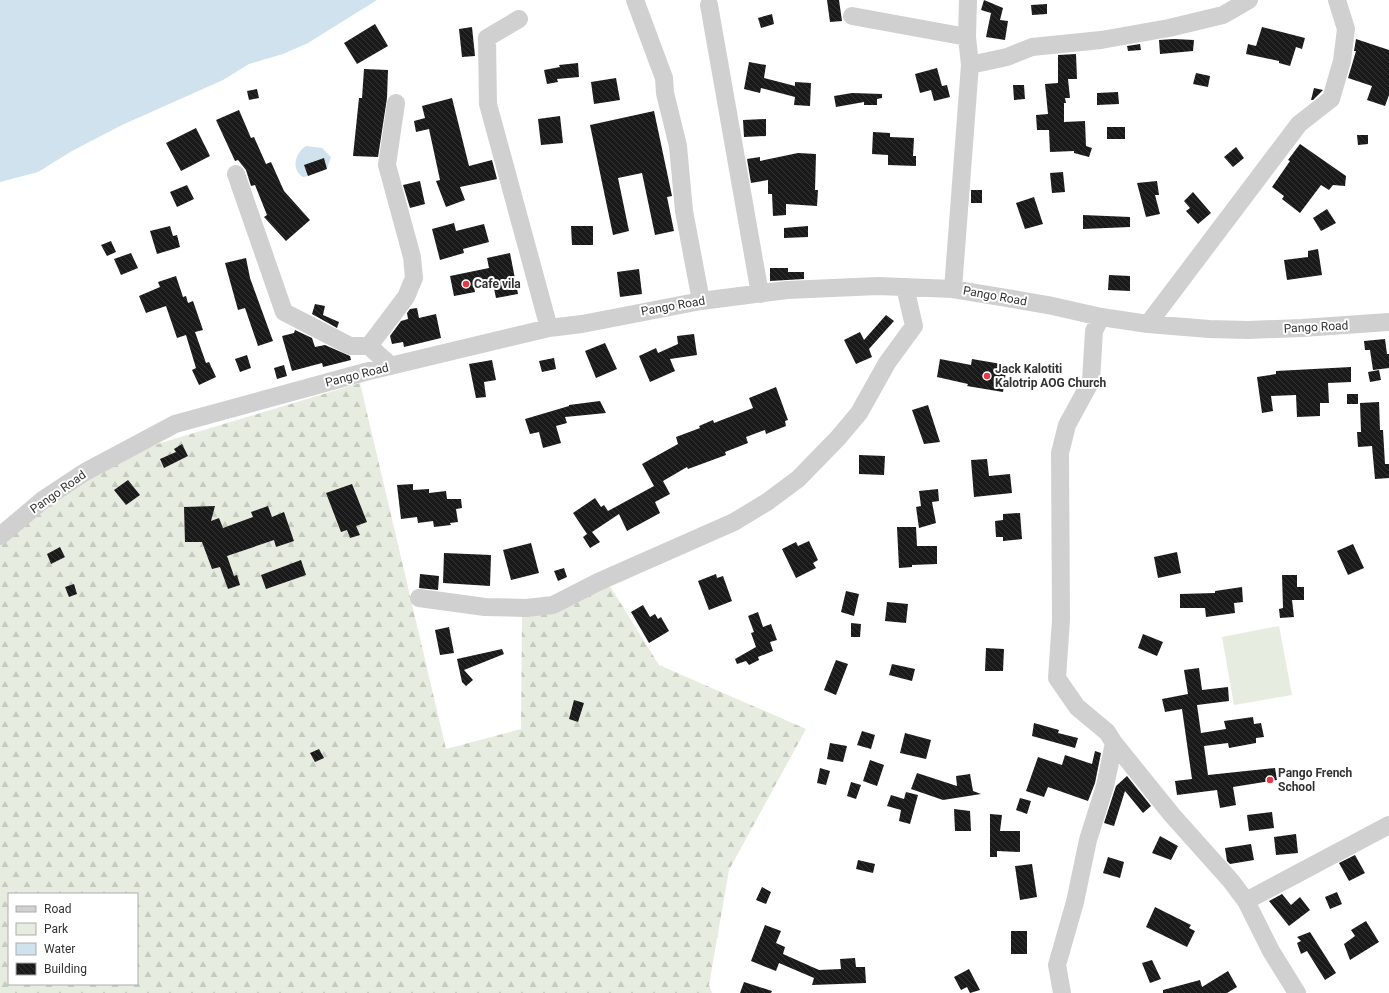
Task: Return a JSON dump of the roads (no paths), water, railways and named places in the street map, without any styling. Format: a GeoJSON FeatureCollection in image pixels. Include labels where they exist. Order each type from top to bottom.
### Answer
{"type":"FeatureCollection","features":[{"type":"Feature","properties":{"kind":"street"},"geometry":{"type":"LineString","coordinates":[[635,0],[664,78],[665,92],[678,146],[684,211],[701,301]]}},
{"type":"Feature","properties":{"kind":"street"},"geometry":{"type":"LineString","coordinates":[[953,289],[970,65],[967,37],[968,0]]}},
{"type":"Feature","properties":{"kind":"street"},"geometry":{"type":"LineString","coordinates":[[970,65],[1007,57],[1032,47],[1101,40],[1169,28],[1223,15],[1249,0]]}},
{"type":"Feature","properties":{"kind":"street"},"geometry":{"type":"LineString","coordinates":[[1148,324],[1299,124],[1331,99],[1342,61],[1346,29],[1337,0]]}},
{"type":"Feature","properties":{"kind":"street"},"geometry":{"type":"LineString","coordinates":[[709,5],[760,294]]}},
{"type":"Feature","properties":{"kind":"street"},"geometry":{"type":"LineString","coordinates":[[852,16],[967,37]]}},
{"type":"Feature","properties":{"kind":"street"},"geometry":{"type":"LineString","coordinates":[[519,19],[487,38],[488,104],[549,328]]}},
{"type":"Feature","properties":{"kind":"street"},"geometry":{"type":"LineString","coordinates":[[369,346],[406,297],[414,278],[412,257],[387,165],[396,103]]}},
{"type":"Feature","properties":{"kind":"street"},"geometry":{"type":"LineString","coordinates":[[236,174],[284,312],[350,346],[369,346],[391,366]]}},
{"type":"Feature","properties":{"kind":"street","name":"Pango Road"},"geometry":{"type":"LineString","coordinates":[[0,536],[44,499],[85,472],[175,424],[391,366],[549,328],[582,324],[701,301],[807,289],[878,286],[953,289],[1048,305],[1101,317],[1148,324],[1248,330],[1389,322]]}},
{"type":"Feature","properties":{"kind":"street"},"geometry":{"type":"LineString","coordinates":[[419,598],[485,607],[526,608],[553,605],[598,582],[734,522],[767,502],[798,479],[838,438],[859,413],[888,363],[914,326],[905,287]]}},
{"type":"Feature","properties":{"kind":"street"},"geometry":{"type":"LineString","coordinates":[[1101,317],[1094,331],[1091,381],[1067,424],[1060,453],[1061,620],[1057,678],[1077,707],[1107,732],[1114,743],[1172,815],[1231,881],[1246,902],[1272,951],[1297,993]]}},
{"type":"Feature","properties":{"kind":"street"},"geometry":{"type":"LineString","coordinates":[[1062,993],[1057,964],[1075,902],[1088,840],[1105,786],[1114,743]]}},
{"type":"Feature","properties":{"kind":"street"},"geometry":{"type":"LineString","coordinates":[[1246,902],[1389,825]]}},
{"type":"Feature","properties":{"kind":"water"},"geometry":{"type":"Polygon","coordinates":[[[0,0],[377,0],[308,43],[283,54],[249,64],[223,80],[122,125],[72,151],[38,172],[0,182],[0,0]]]}},
{"type":"Feature","properties":{"kind":"water"},"geometry":{"type":"Polygon","coordinates":[[[306,146],[322,148],[331,157],[327,169],[324,158],[308,176],[303,177],[297,170],[296,161],[299,152],[306,146]]]}},
{"type":"Feature","properties":{"kind":"place","name":"Cafe vila"},"geometry":{"type":"Point","coordinates":[466,284]}},
{"type":"Feature","properties":{"kind":"place","name":"Jack Kalotiti Kalotrip AOG Church"},"geometry":{"type":"Point","coordinates":[987,376]}},
{"type":"Feature","properties":{"kind":"place","name":"Pango French School"},"geometry":{"type":"Point","coordinates":[1270,780]}}]}
